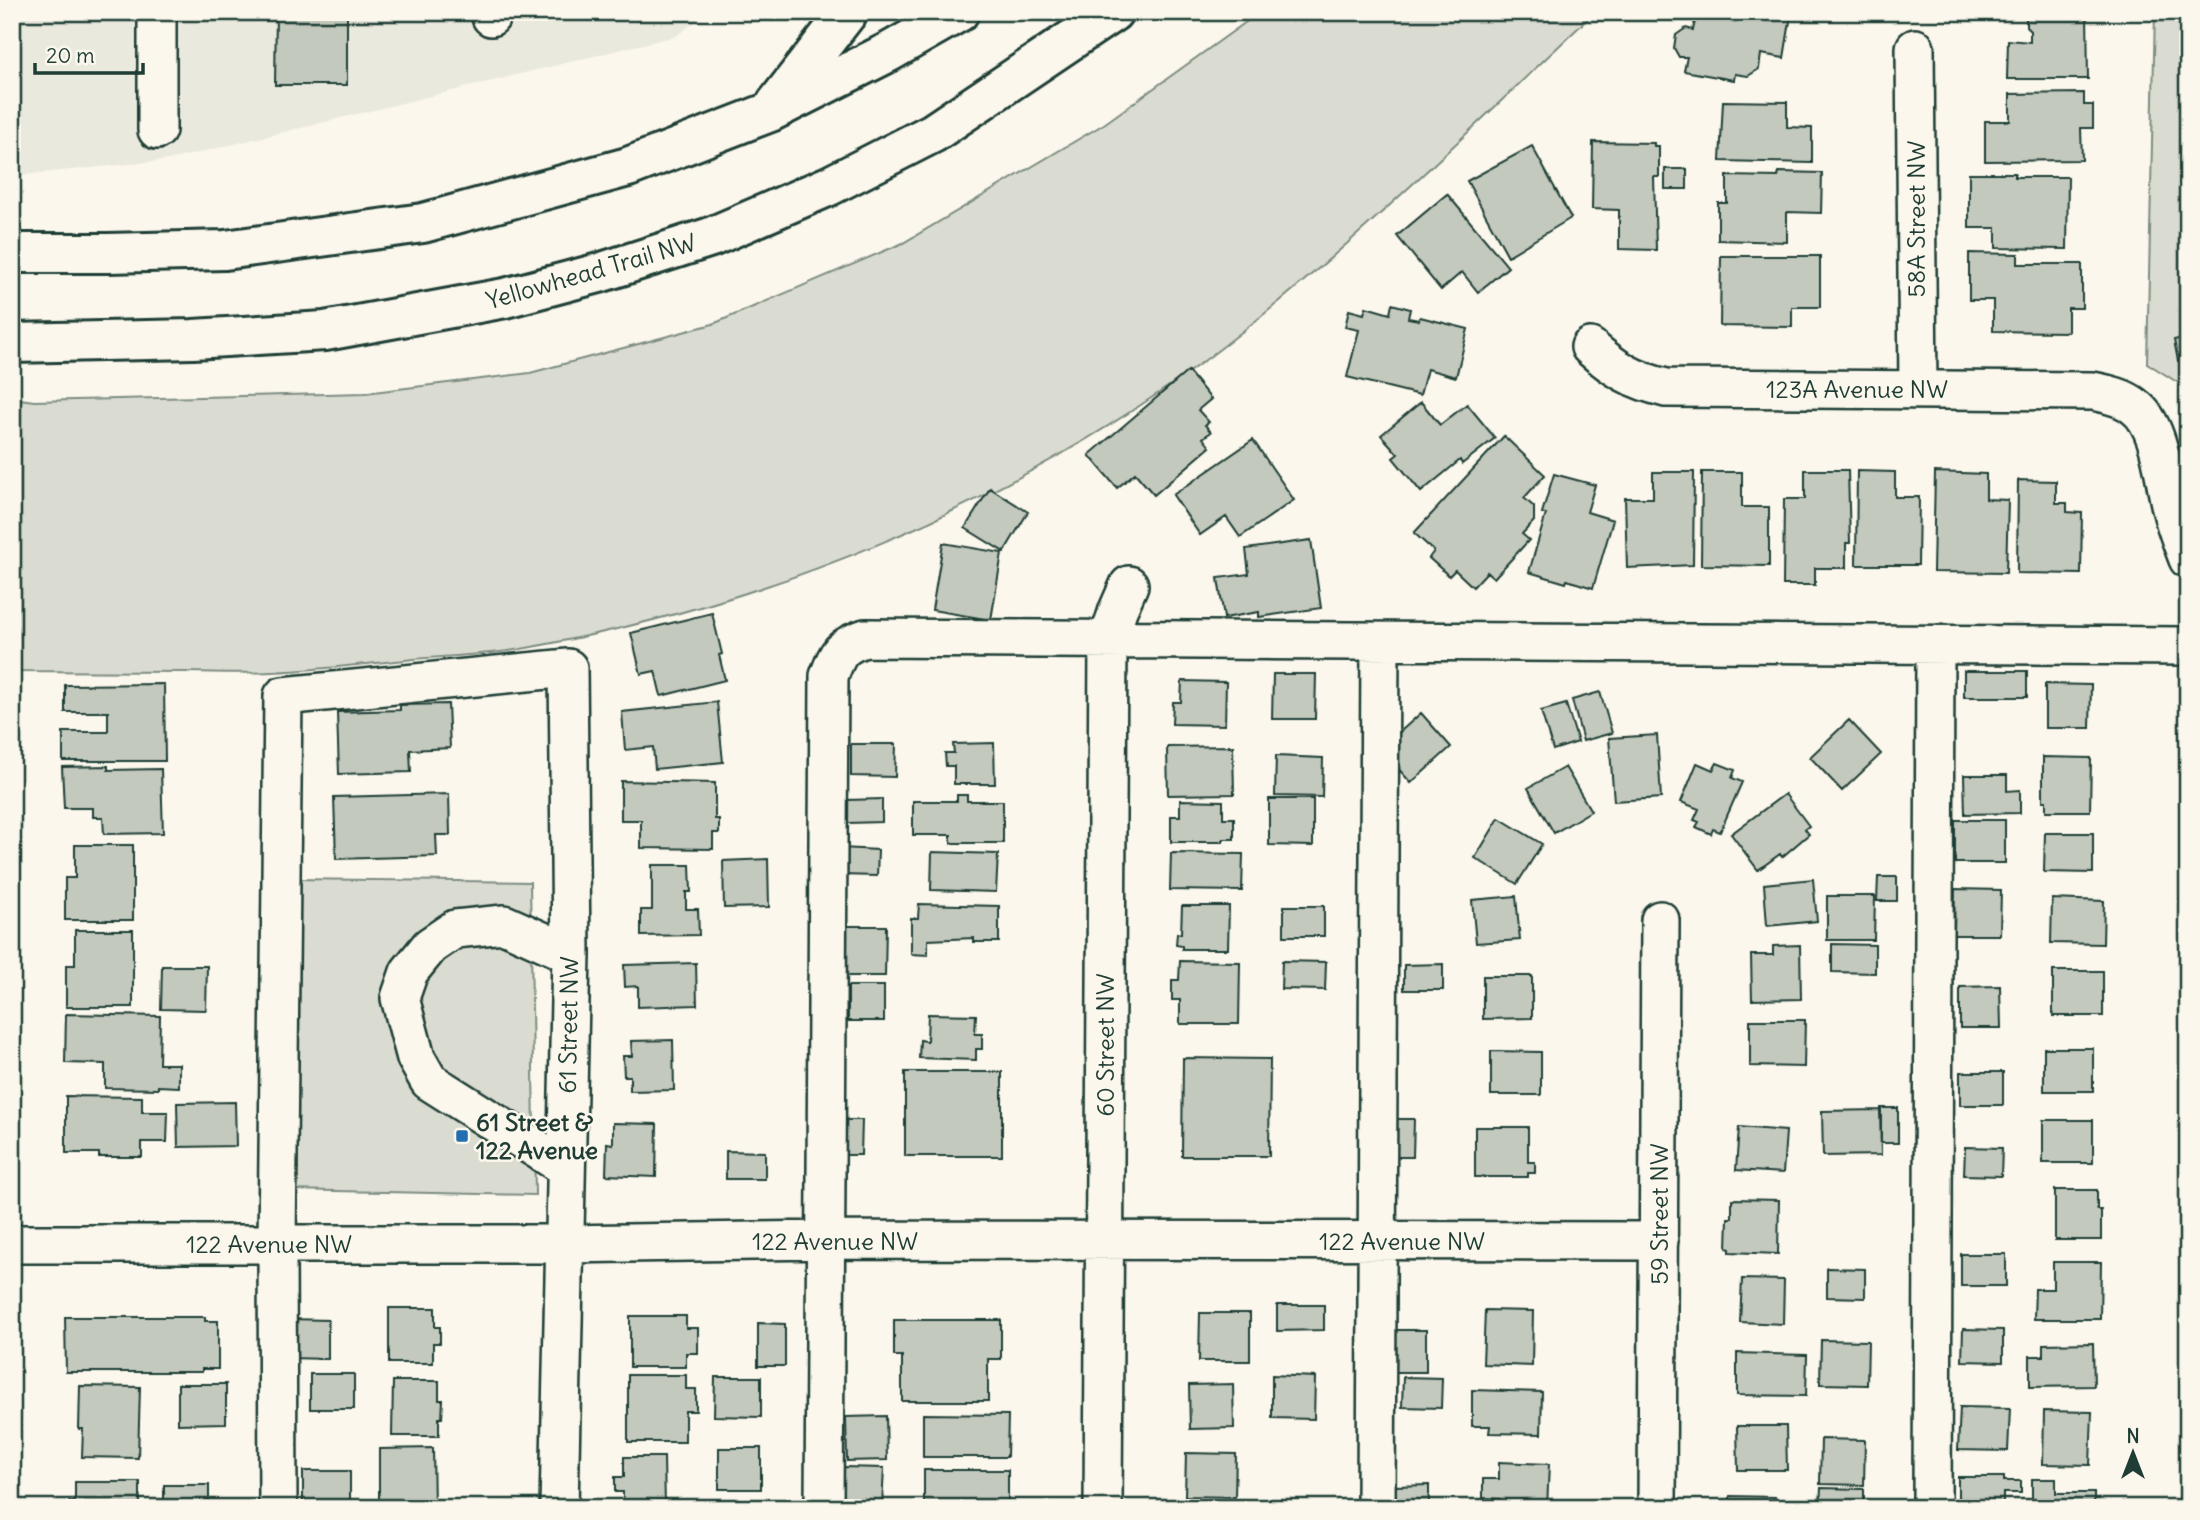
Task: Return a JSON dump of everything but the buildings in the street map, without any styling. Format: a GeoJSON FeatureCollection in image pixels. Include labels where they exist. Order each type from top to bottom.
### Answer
{"type":"FeatureCollection","features":[{"type":"Feature","properties":{"kind":"highway"},"geometry":{"type":"LineString","coordinates":[[770,112],[848,12]]}},
{"type":"Feature","properties":{"kind":"highway"},"geometry":{"type":"LineString","coordinates":[[12,253],[225,250],[423,223],[628,167],[770,112],[889,52],[959,12]]}},
{"type":"Feature","properties":{"kind":"highway","name":"Yellowhead Trail NW"},"geometry":{"type":"LineString","coordinates":[[12,343],[153,341],[325,331],[505,298],[600,273],[711,237],[829,186],[933,133],[1113,12]]}},
{"type":"Feature","properties":{"kind":"street"},"geometry":{"type":"LineString","coordinates":[[157,12],[157,130]]}},
{"type":"Feature","properties":{"kind":"street","name":"58A Street NW"},"geometry":{"type":"LineString","coordinates":[[1915,48],[1918,390]]}},
{"type":"Feature","properties":{"kind":"street","name":"123A Avenue NW"},"geometry":{"type":"LineString","coordinates":[[1590,347],[1615,369],[1641,382],[1666,388],[2093,391],[2115,396],[2133,405],[2149,423],[2172,511],[2188,559]]}},
{"type":"Feature","properties":{"kind":"street","name":"60 Street NW"},"geometry":{"type":"LineString","coordinates":[[1103,1508],[1108,641],[1129,586]]}},
{"type":"Feature","properties":{"kind":"street"},"geometry":{"type":"LineString","coordinates":[[824,1508],[830,676],[838,652],[852,643],[864,638],[2188,646]]}},
{"type":"Feature","properties":{"kind":"street"},"geometry":{"type":"LineString","coordinates":[[1376,1508],[1380,642]]}},
{"type":"Feature","properties":{"kind":"street"},"geometry":{"type":"LineString","coordinates":[[1932,1508],[1935,645]]}},
{"type":"Feature","properties":{"kind":"street","name":"61 Street NW"},"geometry":{"type":"LineString","coordinates":[[277,1244],[283,696],[568,668],[570,954],[559,1508]]}},
{"type":"Feature","properties":{"kind":"street","name":"59 Street NW"},"geometry":{"type":"LineString","coordinates":[[1657,1508],[1660,920]]}},
{"type":"Feature","properties":{"kind":"street"},"geometry":{"type":"LineString","coordinates":[[565,1167],[429,1081],[416,1058],[400,998],[409,972],[430,946],[455,929],[504,924],[570,954]]}},
{"type":"Feature","properties":{"kind":"street","name":"122 Avenue NW"},"geometry":{"type":"LineString","coordinates":[[12,1244],[563,1244],[826,1240],[1659,1241]]}},
{"type":"Feature","properties":{"kind":"street"},"geometry":{"type":"LineString","coordinates":[[277,1244],[278,1508]]}},
{"type":"Feature","properties":{"kind":"shaded area"},"geometry":{"type":"Polygon","coordinates":[[[12,12],[708,12],[676,36],[169,160],[12,176],[12,12]]]}},
{"type":"Feature","properties":{"kind":"shaded area"},"geometry":{"type":"Polygon","coordinates":[[[1260,12],[1595,12],[1358,234],[1208,358],[1131,411],[1050,460],[967,504],[881,543],[793,577],[704,606],[613,630],[508,651],[261,673],[12,671],[12,398],[34,401],[365,393],[530,373],[713,324],[903,243],[1104,124],[1260,12]]]}},
{"type":"Feature","properties":{"kind":"shaded area"},"geometry":{"type":"Polygon","coordinates":[[[2155,12],[2188,12],[2188,324],[2182,325],[2188,365],[2188,389],[2147,363],[2155,12]]]}},
{"type":"Feature","properties":{"kind":"shaded area"},"geometry":{"type":"Polygon","coordinates":[[[291,879],[530,882],[535,1195],[288,1190],[291,879]]]}},
{"type":"Feature","properties":{"kind":"place","name":"61 Street & 122 Avenue"},"geometry":{"type":"Point","coordinates":[462,1136]}}]}
